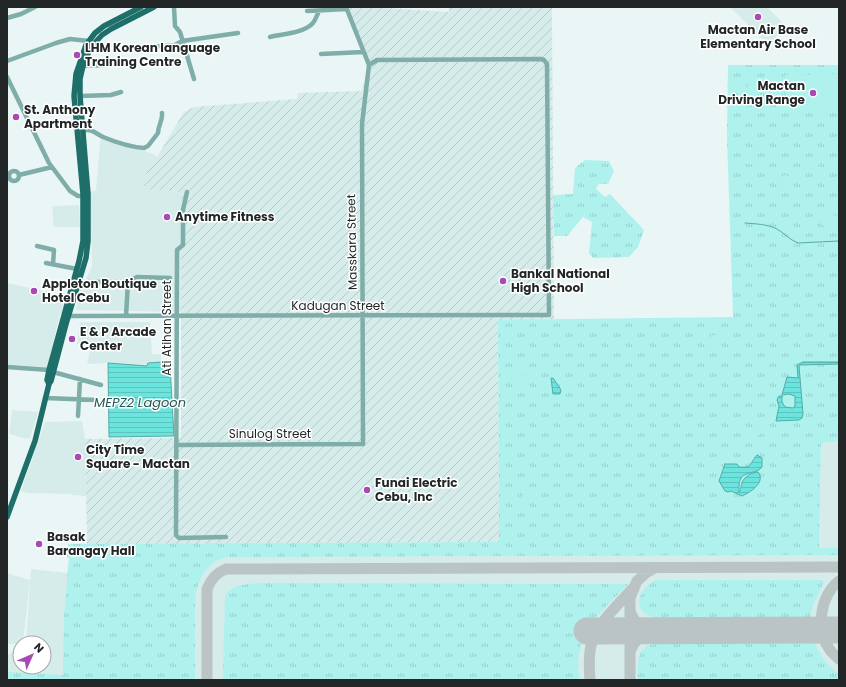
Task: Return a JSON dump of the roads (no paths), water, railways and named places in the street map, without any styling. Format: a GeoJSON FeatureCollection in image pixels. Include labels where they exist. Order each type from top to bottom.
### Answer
{"type":"FeatureCollection","features":[{"type":"Feature","properties":{"kind":"main road"},"geometry":{"type":"LineString","coordinates":[[51,371],[86,258],[88,241],[74,88],[78,65],[89,41],[104,26],[141,7]]}},
{"type":"Feature","properties":{"kind":"main road"},"geometry":{"type":"LineString","coordinates":[[85,196],[80,96],[80,79],[83,66],[91,47],[102,35],[154,7]]}},
{"type":"Feature","properties":{"kind":"main road"},"geometry":{"type":"LineString","coordinates":[[7,517],[35,441],[77,270],[83,241],[86,207]]}},
{"type":"Feature","properties":{"kind":"street"},"geometry":{"type":"LineString","coordinates":[[7,18],[21,14],[35,7]]}},
{"type":"Feature","properties":{"kind":"street"},"geometry":{"type":"LineString","coordinates":[[174,7],[175,26],[180,32],[194,79]]}},
{"type":"Feature","properties":{"kind":"street"},"geometry":{"type":"LineString","coordinates":[[307,11],[346,8],[369,65]]}},
{"type":"Feature","properties":{"kind":"street"},"geometry":{"type":"LineString","coordinates":[[270,37],[309,27],[316,19],[319,11]]}},
{"type":"Feature","properties":{"kind":"street"},"geometry":{"type":"LineString","coordinates":[[149,47],[176,45],[182,41],[238,33]]}},
{"type":"Feature","properties":{"kind":"street"},"geometry":{"type":"LineString","coordinates":[[7,61],[70,39],[89,41]]}},
{"type":"Feature","properties":{"kind":"street"},"geometry":{"type":"LineString","coordinates":[[321,54],[363,52]]}},
{"type":"Feature","properties":{"kind":"street","name":"Kadugan Street"},"geometry":{"type":"LineString","coordinates":[[68,316],[549,315],[547,64],[545,61],[541,59],[377,60],[369,65]]}},
{"type":"Feature","properties":{"kind":"street"},"geometry":{"type":"LineString","coordinates":[[83,66],[107,65]]}},
{"type":"Feature","properties":{"kind":"street","name":"Masskara Street"},"geometry":{"type":"LineString","coordinates":[[363,444],[362,124],[369,65]]}},
{"type":"Feature","properties":{"kind":"street"},"geometry":{"type":"LineString","coordinates":[[7,77],[51,165],[70,190],[75,194],[85,196]]}},
{"type":"Feature","properties":{"kind":"street"},"geometry":{"type":"LineString","coordinates":[[80,96],[106,95],[121,92]]}},
{"type":"Feature","properties":{"kind":"street"},"geometry":{"type":"LineString","coordinates":[[82,131],[87,130],[95,132],[102,137],[144,148],[148,146],[158,133],[158,128],[163,118],[162,113]]}},
{"type":"Feature","properties":{"kind":"street"},"geometry":{"type":"LineString","coordinates":[[8,177],[14,181],[19,178],[19,175],[33,172],[51,165]]}},
{"type":"Feature","properties":{"kind":"street","name":"Ati Atihan Street"},"geometry":{"type":"LineString","coordinates":[[187,192],[183,210],[183,245],[177,250],[177,536],[179,538],[226,537]]}},
{"type":"Feature","properties":{"kind":"street"},"geometry":{"type":"LineString","coordinates":[[37,246],[54,250],[53,264]]}},
{"type":"Feature","properties":{"kind":"street"},"geometry":{"type":"LineString","coordinates":[[46,263],[77,270]]}},
{"type":"Feature","properties":{"kind":"street"},"geometry":{"type":"LineString","coordinates":[[81,275],[89,282]]}},
{"type":"Feature","properties":{"kind":"street"},"geometry":{"type":"LineString","coordinates":[[78,285],[89,282],[128,282],[137,277],[170,278]]}},
{"type":"Feature","properties":{"kind":"street"},"geometry":{"type":"LineString","coordinates":[[126,316],[128,282]]}},
{"type":"Feature","properties":{"kind":"street"},"geometry":{"type":"LineString","coordinates":[[7,367],[51,371],[100,385]]}},
{"type":"Feature","properties":{"kind":"street"},"geometry":{"type":"LineString","coordinates":[[78,416],[80,379]]}},
{"type":"Feature","properties":{"kind":"street"},"geometry":{"type":"LineString","coordinates":[[45,398],[96,400]]}},
{"type":"Feature","properties":{"kind":"street","name":"Sinulog Street"},"geometry":{"type":"LineString","coordinates":[[176,445],[363,444]]}},
{"type":"Feature","properties":{"kind":"water","name":"MEPZ2 Lagoon"},"geometry":{"type":"Polygon","coordinates":[[[161,362],[170,365],[174,436],[109,437],[108,363],[147,366],[148,363],[161,362]]]}},
{"type":"Feature","properties":{"kind":"water"},"geometry":{"type":"Polygon","coordinates":[[[803,362],[839,362],[839,364],[800,365],[802,418],[799,420],[776,421],[779,406],[777,400],[779,396],[782,396],[782,402],[785,407],[793,408],[795,406],[795,396],[789,394],[782,395],[787,377],[798,378],[797,365],[803,362]]]}},
{"type":"Feature","properties":{"kind":"water"},"geometry":{"type":"Polygon","coordinates":[[[551,378],[553,378],[561,390],[560,394],[553,394],[551,378]]]}},
{"type":"Feature","properties":{"kind":"water"},"geometry":{"type":"Polygon","coordinates":[[[757,455],[762,458],[762,467],[755,472],[743,476],[739,484],[739,492],[741,484],[745,478],[751,474],[758,472],[760,476],[759,483],[742,496],[731,491],[725,491],[719,481],[725,464],[737,464],[739,467],[747,467],[757,455]]]}},
{"type":"Feature","properties":{"kind":"waterway"},"geometry":{"type":"LineString","coordinates":[[745,223],[761,224],[773,227],[798,243],[839,241]]}},
{"type":"Feature","properties":{"kind":"place","name":"Mactan Air Base Elementary School"},"geometry":{"type":"Point","coordinates":[758,17]}},
{"type":"Feature","properties":{"kind":"place","name":"LHM Korean language Training Centre"},"geometry":{"type":"Point","coordinates":[77,55]}},
{"type":"Feature","properties":{"kind":"place","name":"Mactan Driving Range"},"geometry":{"type":"Point","coordinates":[813,93]}},
{"type":"Feature","properties":{"kind":"place","name":"St. Anthony Apartment"},"geometry":{"type":"Point","coordinates":[16,117]}},
{"type":"Feature","properties":{"kind":"place","name":"Anytime Fitness"},"geometry":{"type":"Point","coordinates":[167,217]}},
{"type":"Feature","properties":{"kind":"place","name":"Bankal National High School"},"geometry":{"type":"Point","coordinates":[503,281]}},
{"type":"Feature","properties":{"kind":"place","name":"Appleton Boutique Hotel Cebu"},"geometry":{"type":"Point","coordinates":[34,291]}},
{"type":"Feature","properties":{"kind":"place","name":"E & P Arcade Center"},"geometry":{"type":"Point","coordinates":[72,339]}},
{"type":"Feature","properties":{"kind":"place","name":"City Time Square - Mactan"},"geometry":{"type":"Point","coordinates":[78,457]}},
{"type":"Feature","properties":{"kind":"place","name":"Funai Electric Cebu, Inc"},"geometry":{"type":"Point","coordinates":[367,490]}},
{"type":"Feature","properties":{"kind":"place","name":"Basak Barangay Hall"},"geometry":{"type":"Point","coordinates":[39,544]}}]}
